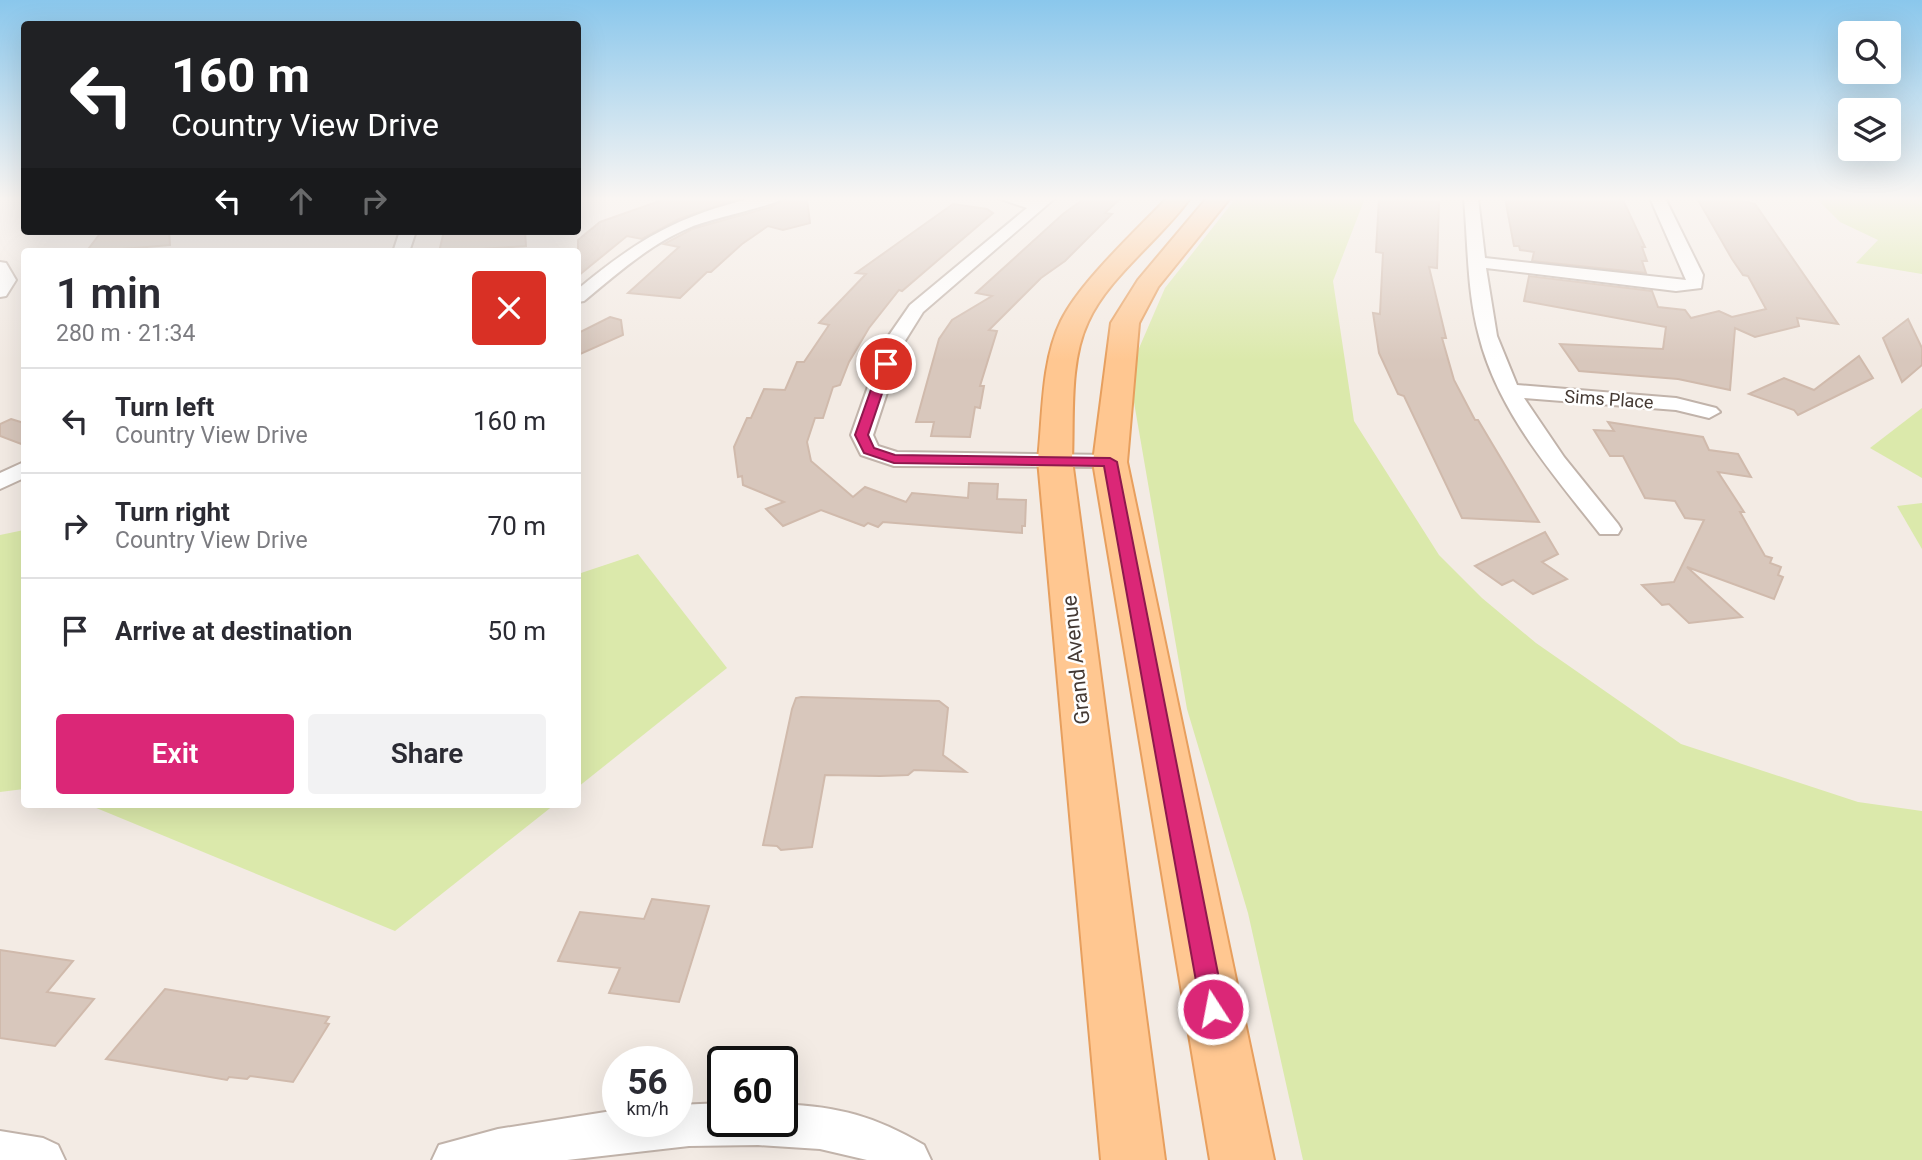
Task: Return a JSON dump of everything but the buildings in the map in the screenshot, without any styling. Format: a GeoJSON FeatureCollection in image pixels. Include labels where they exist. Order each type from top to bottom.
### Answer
{"type":"FeatureCollection","features":[{"type":"Feature","properties":{"kind":"main road","name":"Grand Avenue"},"geometry":{"type":"LineString","coordinates":[[1130,252],[1106,278],[1074,322],[1063,364],[1055,460],[1133,1160]]}},
{"type":"Feature","properties":{"kind":"main road"},"geometry":{"type":"LineString","coordinates":[[1174,252],[1147,285],[1125,323],[1118,366],[1110,462],[1242,1160]]}},
{"type":"Feature","properties":{"kind":"street"},"geometry":{"type":"LineString","coordinates":[[581,295],[634,252]]}},
{"type":"Feature","properties":{"kind":"street"},"geometry":{"type":"LineString","coordinates":[[984,252],[916,309],[893,344],[862,435],[869,450],[894,459],[1110,462]]}},
{"type":"Feature","properties":{"kind":"street"},"geometry":{"type":"LineString","coordinates":[[1477,252],[1488,336],[1509,391],[1563,470],[1609,529]]}},
{"type":"Feature","properties":{"kind":"street"},"geometry":{"type":"LineString","coordinates":[[1478,262],[1676,286],[1695,284],[1694,275],[1683,252]]}},
{"type":"Feature","properties":{"kind":"street"},"geometry":{"type":"LineString","coordinates":[[0,267],[7,280],[0,292]]}},
{"type":"Feature","properties":{"kind":"street","name":"Sims Place"},"geometry":{"type":"LineString","coordinates":[[1509,391],[1676,404],[1709,412]]}},
{"type":"Feature","properties":{"kind":"street"},"geometry":{"type":"LineString","coordinates":[[0,482],[21,471]]}},
{"type":"Feature","properties":{"kind":"street"},"geometry":{"type":"LineString","coordinates":[[454,1160],[633,1129],[772,1123],[840,1130],[891,1145],[908,1160]]}},
{"type":"Feature","properties":{"kind":"street"},"geometry":{"type":"LineString","coordinates":[[0,1153],[43,1160]]}},
{"type":"Feature","properties":{"kind":"green space"},"geometry":{"type":"Polygon","coordinates":[[[1193,252],[1344,252],[1333,281],[1354,421],[1439,555],[1482,598],[1536,643],[1681,744],[1858,802],[1922,811],[1922,1160],[1303,1160],[1248,913],[1187,709],[1131,385],[1124,383],[1165,288],[1193,252]]]}},
{"type":"Feature","properties":{"kind":"green space"},"geometry":{"type":"Polygon","coordinates":[[[1866,252],[1922,252],[1922,274],[1856,263],[1866,252]]]}},
{"type":"Feature","properties":{"kind":"green space"},"geometry":{"type":"Polygon","coordinates":[[[1922,408],[1922,478],[1870,448],[1922,408]]]}},
{"type":"Feature","properties":{"kind":"green space"},"geometry":{"type":"Polygon","coordinates":[[[1922,503],[1922,549],[1897,506],[1922,503]]]}},
{"type":"Feature","properties":{"kind":"green space"},"geometry":{"type":"Polygon","coordinates":[[[21,531],[21,789],[0,792],[0,535],[21,531]]]}},
{"type":"Feature","properties":{"kind":"green space"},"geometry":{"type":"Polygon","coordinates":[[[638,554],[727,668],[581,785],[581,573],[638,554]]]}},
{"type":"Feature","properties":{"kind":"green space"},"geometry":{"type":"Polygon","coordinates":[[[96,808],[550,808],[395,931],[96,808]]]}},
{"type":"Feature","properties":{"kind":"route"},"geometry":{"type":"LineString","coordinates":[[886,364],[862,435],[869,450],[894,459],[1110,462],[1213,1009]]}}]}
